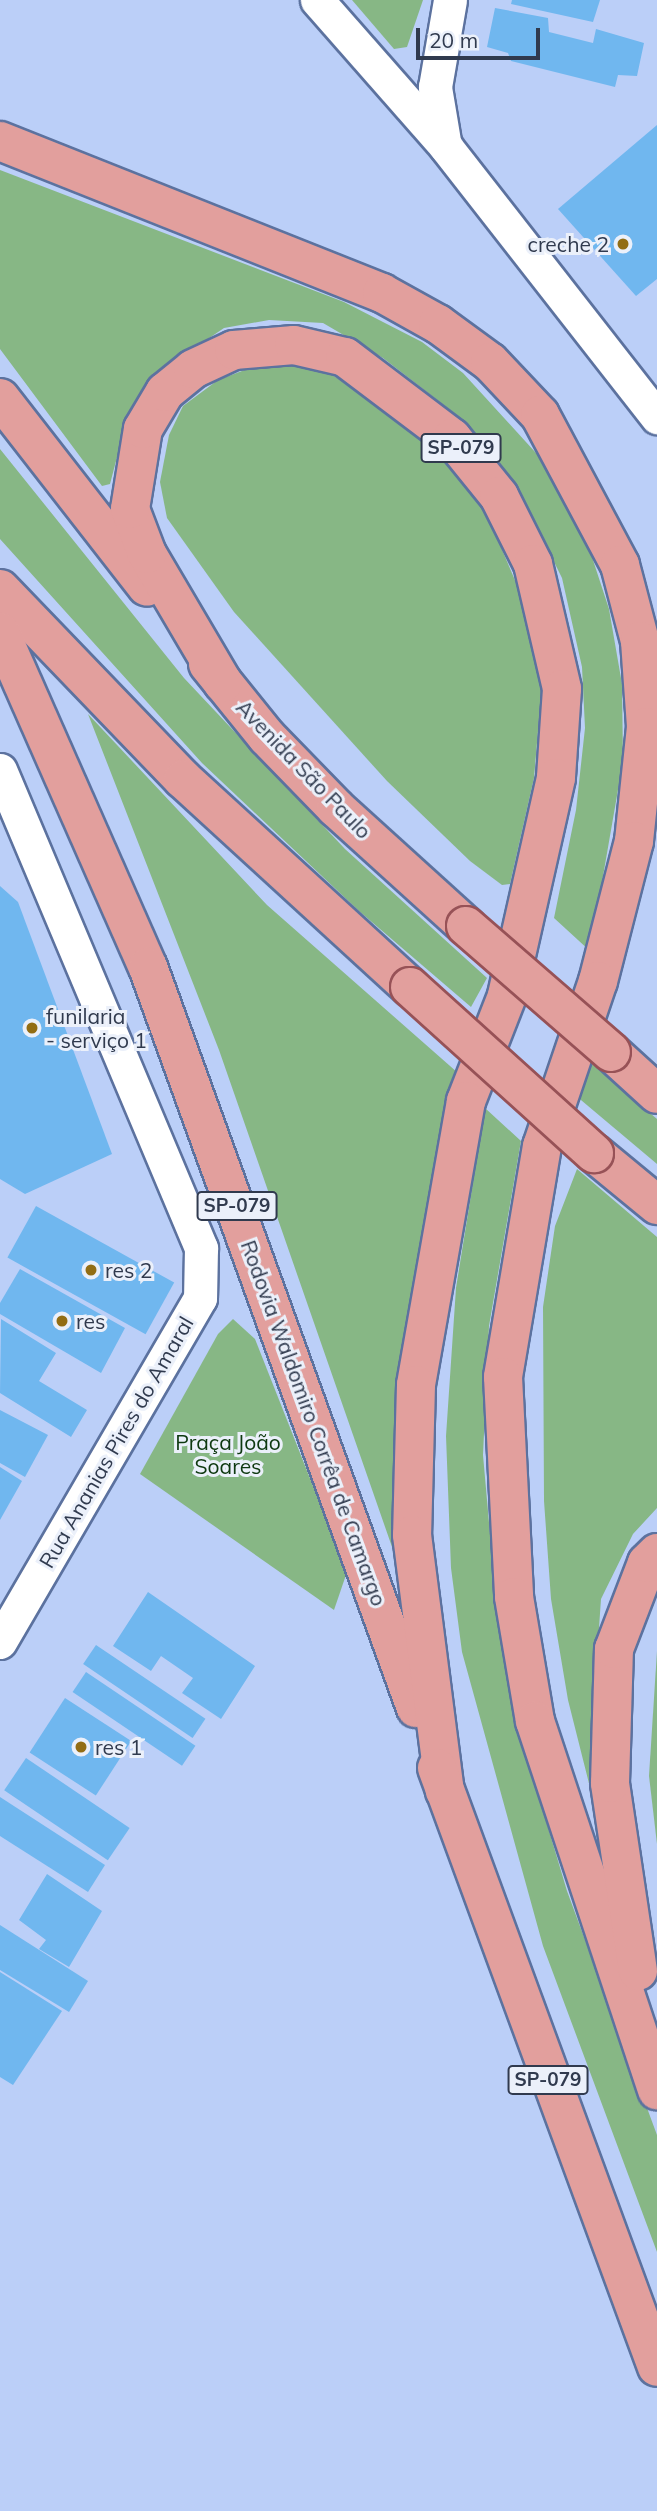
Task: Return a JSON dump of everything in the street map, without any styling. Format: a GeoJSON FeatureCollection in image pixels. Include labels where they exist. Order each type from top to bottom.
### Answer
{"type":"FeatureCollection","features":[{"type":"Feature","properties":{"kind":"main road"},"geometry":{"type":"LineString","coordinates":[[0,141],[382,293],[438,324],[490,362],[540,415],[620,565],[640,642],[646,727],[634,841],[598,981],[542,1146],[503,1377],[514,1597],[535,1721],[655,2085]]}},
{"type":"Feature","properties":{"kind":"main road","name":"Rodovia Waldomiro Corrêa de Camargo"},"geometry":{"type":"LineString","coordinates":[[223,683],[147,554],[130,509],[143,429],[165,392],[193,369],[234,350],[295,345],[345,357],[452,438],[499,496],[533,564],[562,689],[556,778],[526,924],[507,996],[473,1075],[416,1385],[412,1535],[445,1791]]}},
{"type":"Feature","properties":{"kind":"main road","name":"Avenida São Paulo"},"geometry":{"type":"LineString","coordinates":[[0,398],[223,683],[336,808],[466,926],[631,1061],[657,1094]]}},
{"type":"Feature","properties":{"kind":"main road"},"geometry":{"type":"LineString","coordinates":[[0,589],[183,779],[594,1153],[657,1205]]}},
{"type":"Feature","properties":{"kind":"main road","name":"Rodovia Waldomiro Corrêa de Camargo"},"geometry":{"type":"LineString","coordinates":[[0,632],[148,967],[445,1791],[657,2367]]}},
{"type":"Feature","properties":{"kind":"main road"},"geometry":{"type":"LineString","coordinates":[[655,2085],[610,1783],[614,1649],[647,1563],[657,1553]]}},
{"type":"Feature","properties":{"kind":"street"},"geometry":{"type":"LineString","coordinates":[[317,0],[446,147],[657,416]]}},
{"type":"Feature","properties":{"kind":"street"},"geometry":{"type":"LineString","coordinates":[[446,147],[436,114],[435,87],[450,0]]}},
{"type":"Feature","properties":{"kind":"street","name":"Rua Ananias Pires do Amaral"},"geometry":{"type":"LineString","coordinates":[[0,771],[9,816],[201,1248],[200,1298],[0,1642]]}},
{"type":"Feature","properties":{"kind":"green space"},"geometry":{"type":"Polygon","coordinates":[[[352,0],[423,0],[407,47],[394,49],[352,0]]]}},
{"type":"Feature","properties":{"kind":"green space"},"geometry":{"type":"Polygon","coordinates":[[[0,170],[344,302],[422,342],[463,373],[546,464],[591,554],[609,609],[622,684],[623,761],[590,951],[554,918],[576,810],[585,728],[582,667],[562,578],[523,499],[492,452],[454,413],[383,358],[323,323],[269,320],[224,328],[159,372],[127,419],[110,484],[102,486],[0,349],[0,170]]]}},
{"type":"Feature","properties":{"kind":"green space"},"geometry":{"type":"Polygon","coordinates":[[[266,362],[314,365],[355,388],[442,455],[484,507],[522,597],[543,672],[534,778],[510,884],[502,885],[470,861],[387,781],[234,612],[167,518],[160,482],[169,435],[183,406],[218,380],[266,362]]]}},
{"type":"Feature","properties":{"kind":"green space"},"geometry":{"type":"Polygon","coordinates":[[[0,449],[184,678],[345,849],[487,978],[471,1007],[359,911],[202,763],[0,539],[0,449]]]}},
{"type":"Feature","properties":{"kind":"green space"},"geometry":{"type":"Polygon","coordinates":[[[88,714],[267,905],[458,1073],[407,1590],[219,1050],[88,714]]]}},
{"type":"Feature","properties":{"kind":"green space"},"geometry":{"type":"Polygon","coordinates":[[[584,1057],[657,1119],[657,1164],[575,1095],[584,1057]]]}},
{"type":"Feature","properties":{"kind":"green space"},"geometry":{"type":"Polygon","coordinates":[[[485,1108],[521,1141],[489,1326],[483,1455],[498,1624],[530,1767],[567,1891],[657,2135],[657,2252],[543,1946],[462,1652],[451,1568],[446,1436],[456,1288],[485,1108]]]}},
{"type":"Feature","properties":{"kind":"green space"},"geometry":{"type":"Polygon","coordinates":[[[577,1169],[657,1237],[657,1508],[633,1534],[601,1599],[594,1700],[605,1847],[568,1700],[551,1599],[544,1501],[543,1307],[555,1226],[577,1169]]]}},
{"type":"Feature","properties":{"kind":"green space","name":"Praça João Soares"},"geometry":{"type":"Polygon","coordinates":[[[233,1319],[255,1339],[347,1572],[334,1610],[140,1474],[218,1334],[233,1319]]]}},
{"type":"Feature","properties":{"kind":"green space"},"geometry":{"type":"Polygon","coordinates":[[[657,1651],[657,1844],[649,1776],[657,1651]]]}},
{"type":"Feature","properties":{"kind":"building"},"geometry":{"type":"Polygon","coordinates":[[[512,0],[600,0],[593,22],[511,4],[512,0]]]}},
{"type":"Feature","properties":{"kind":"building"},"geometry":{"type":"Polygon","coordinates":[[[495,8],[548,18],[549,32],[593,43],[596,29],[644,43],[637,76],[618,75],[615,87],[511,61],[508,53],[487,47],[495,8]]]}},
{"type":"Feature","properties":{"kind":"building","name":"creche 2"},"geometry":{"type":"Polygon","coordinates":[[[657,125],[657,279],[636,296],[558,209],[657,125]]]}},
{"type":"Feature","properties":{"kind":"building","name":"funilaria - serviço 1"},"geometry":{"type":"Polygon","coordinates":[[[0,886],[18,902],[112,1154],[25,1194],[0,1179],[0,886]]]}},
{"type":"Feature","properties":{"kind":"building","name":"res 2"},"geometry":{"type":"Polygon","coordinates":[[[36,1206],[174,1283],[146,1334],[7,1258],[36,1206]]]}},
{"type":"Feature","properties":{"kind":"building","name":"res"},"geometry":{"type":"Polygon","coordinates":[[[20,1269],[125,1328],[101,1373],[0,1314],[0,1303],[20,1269]]]}},
{"type":"Feature","properties":{"kind":"building"},"geometry":{"type":"Polygon","coordinates":[[[1,1319],[56,1353],[39,1381],[87,1410],[71,1437],[0,1393],[1,1319]]]}},
{"type":"Feature","properties":{"kind":"building"},"geometry":{"type":"Polygon","coordinates":[[[0,1410],[48,1435],[25,1477],[0,1463],[0,1410]]]}},
{"type":"Feature","properties":{"kind":"building"},"geometry":{"type":"Polygon","coordinates":[[[0,1467],[22,1481],[0,1520],[0,1467]]]}},
{"type":"Feature","properties":{"kind":"building"},"geometry":{"type":"Polygon","coordinates":[[[148,1592],[255,1666],[221,1719],[182,1693],[193,1678],[161,1656],[151,1671],[113,1646],[148,1592]]]}},
{"type":"Feature","properties":{"kind":"building"},"geometry":{"type":"Polygon","coordinates":[[[96,1645],[205,1719],[193,1738],[83,1664],[96,1645]]]}},
{"type":"Feature","properties":{"kind":"building","name":"res 1"},"geometry":{"type":"Polygon","coordinates":[[[86,1672],[195,1746],[182,1766],[73,1692],[86,1672]]]}},
{"type":"Feature","properties":{"kind":"building","name":"res 1"},"geometry":{"type":"Polygon","coordinates":[[[65,1698],[131,1741],[96,1796],[30,1753],[65,1698]]]}},
{"type":"Feature","properties":{"kind":"building"},"geometry":{"type":"Polygon","coordinates":[[[26,1758],[130,1828],[108,1860],[4,1790],[26,1758]]]}},
{"type":"Feature","properties":{"kind":"building"},"geometry":{"type":"Polygon","coordinates":[[[0,1797],[105,1865],[88,1892],[0,1836],[0,1797]]]}},
{"type":"Feature","properties":{"kind":"building"},"geometry":{"type":"Polygon","coordinates":[[[47,1874],[102,1911],[69,1967],[39,1949],[46,1940],[19,1920],[47,1874]]]}},
{"type":"Feature","properties":{"kind":"building"},"geometry":{"type":"Polygon","coordinates":[[[0,1925],[88,1981],[69,2012],[0,1970],[0,1925]]]}},
{"type":"Feature","properties":{"kind":"building"},"geometry":{"type":"Polygon","coordinates":[[[0,1972],[62,2011],[13,2085],[0,2077],[0,1972]]]}},
{"type":"Feature","properties":{"kind":"place","name":"creche 2"},"geometry":{"type":"Point","coordinates":[623,244]}},
{"type":"Feature","properties":{"kind":"place","name":"funilaria - serviço 1"},"geometry":{"type":"Point","coordinates":[32,1028]}},
{"type":"Feature","properties":{"kind":"place","name":"res 2"},"geometry":{"type":"Point","coordinates":[91,1270]}},
{"type":"Feature","properties":{"kind":"place","name":"res"},"geometry":{"type":"Point","coordinates":[62,1321]}},
{"type":"Feature","properties":{"kind":"place","name":"res 1"},"geometry":{"type":"Point","coordinates":[81,1747]}}]}
